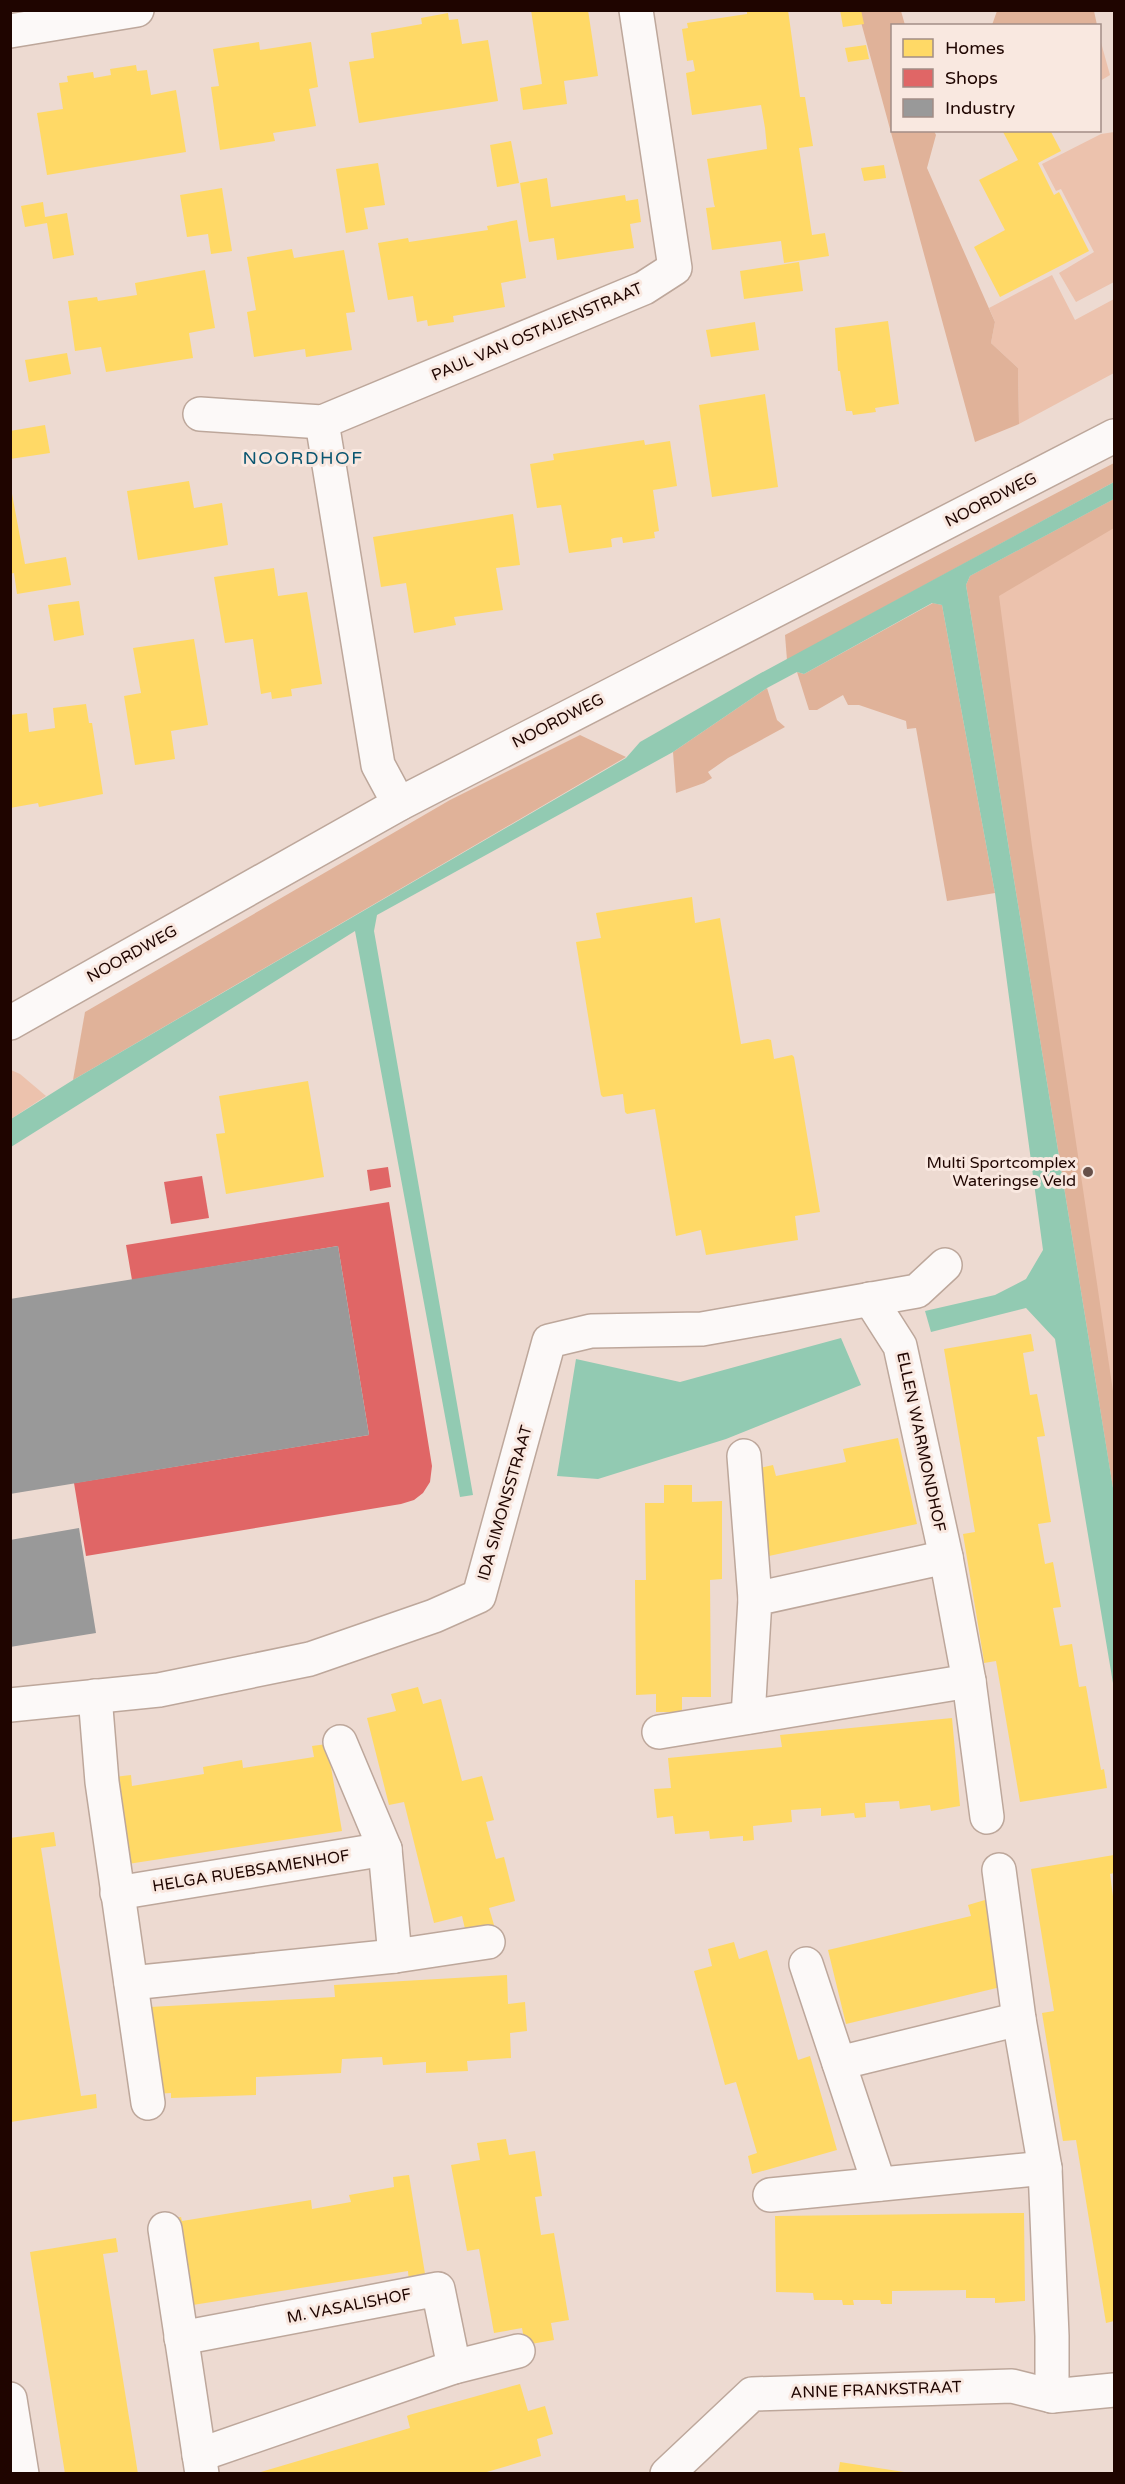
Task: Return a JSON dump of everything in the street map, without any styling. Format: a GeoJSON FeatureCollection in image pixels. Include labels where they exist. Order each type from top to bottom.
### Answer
{"type":"FeatureCollection","features":[{"type":"Feature","properties":{"kind":"street"},"geometry":{"type":"LineString","coordinates":[[10,31],[137,10]]}},
{"type":"Feature","properties":{"kind":"street","name":"PAUL VAN OSTAIJENSTRAAT"},"geometry":{"type":"LineString","coordinates":[[200,414],[322,422],[644,288],[675,268],[636,10]]}},
{"type":"Feature","properties":{"kind":"street"},"geometry":{"type":"LineString","coordinates":[[322,422],[378,765],[399,804]]}},
{"type":"Feature","properties":{"kind":"street","name":"NOORDWEG"},"geometry":{"type":"LineString","coordinates":[[10,1023],[399,804],[1114,436]]}},
{"type":"Feature","properties":{"kind":"street","name":"IDA SIMONSSTRAAT"},"geometry":{"type":"LineString","coordinates":[[10,1705],[159,1690],[310,1659],[434,1616],[479,1596],[549,1341],[591,1331],[702,1329],[917,1291],[945,1265]]}},
{"type":"Feature","properties":{"kind":"street","name":"ELLEN WARMONDHOF"},"geometry":{"type":"LineString","coordinates":[[870,1299],[900,1346],[946,1557],[969,1681],[987,1817]]}},
{"type":"Feature","properties":{"kind":"street"},"geometry":{"type":"LineString","coordinates":[[744,1456],[755,1599],[748,1717]]}},
{"type":"Feature","properties":{"kind":"street"},"geometry":{"type":"LineString","coordinates":[[755,1599],[946,1557]]}},
{"type":"Feature","properties":{"kind":"street"},"geometry":{"type":"LineString","coordinates":[[660,1732],[969,1681]]}},
{"type":"Feature","properties":{"kind":"street"},"geometry":{"type":"LineString","coordinates":[[95,1696],[102,1782],[148,2103]]}},
{"type":"Feature","properties":{"kind":"street"},"geometry":{"type":"LineString","coordinates":[[340,1742],[385,1848],[395,1956]]}},
{"type":"Feature","properties":{"kind":"street","name":"HELGA RUEBSAMENHOF"},"geometry":{"type":"LineString","coordinates":[[117,1893],[385,1848]]}},
{"type":"Feature","properties":{"kind":"street"},"geometry":{"type":"LineString","coordinates":[[999,1870],[1019,2019],[1045,2168],[1052,2336],[1052,2396]]}},
{"type":"Feature","properties":{"kind":"street"},"geometry":{"type":"LineString","coordinates":[[131,1983],[395,1956],[488,1942]]}},
{"type":"Feature","properties":{"kind":"street"},"geometry":{"type":"LineString","coordinates":[[806,1964],[879,2184]]}},
{"type":"Feature","properties":{"kind":"street"},"geometry":{"type":"LineString","coordinates":[[839,2063],[1019,2019]]}},
{"type":"Feature","properties":{"kind":"street"},"geometry":{"type":"LineString","coordinates":[[770,2195],[1045,2168]]}},
{"type":"Feature","properties":{"kind":"street"},"geometry":{"type":"LineString","coordinates":[[165,2229],[201,2464],[454,2367],[518,2350]]}},
{"type":"Feature","properties":{"kind":"street","name":"M. VASALISHOF"},"geometry":{"type":"LineString","coordinates":[[181,2338],[438,2289],[454,2367]]}},
{"type":"Feature","properties":{"kind":"street","name":"ANNE FRANKSTRAAT"},"geometry":{"type":"LineString","coordinates":[[667,2474],[752,2394],[1012,2386],[1052,2396],[1114,2390]]}},
{"type":"Feature","properties":{"kind":"street"},"geometry":{"type":"LineString","coordinates":[[10,2399],[22,2474]]}},
{"type":"Feature","properties":{"kind":"shaded area"},"geometry":{"type":"Polygon","coordinates":[[[858,11],[901,11],[905,24],[891,24],[891,132],[934,132],[936,135],[927,168],[995,322],[991,343],[1018,368],[1019,424],[975,442],[858,11]]]}},
{"type":"Feature","properties":{"kind":"shaded area"},"geometry":{"type":"Polygon","coordinates":[[[997,11],[1094,11],[1097,24],[992,24],[997,11]]]}},
{"type":"Feature","properties":{"kind":"shaded area"},"geometry":{"type":"Polygon","coordinates":[[[1101,43],[1110,75],[1101,80],[1101,43]]]}},
{"type":"Feature","properties":{"kind":"shaded area"},"geometry":{"type":"Polygon","coordinates":[[[1114,132],[1114,282],[1076,302],[1059,273],[1094,252],[1061,189],[1056,191],[1042,164],[1101,134],[1114,132]]]}},
{"type":"Feature","properties":{"kind":"shaded area"},"geometry":{"type":"Polygon","coordinates":[[[1052,275],[1075,320],[1114,299],[1114,373],[1019,424],[1018,368],[991,343],[995,322],[989,308],[1052,275]]]}},
{"type":"Feature","properties":{"kind":"shaded area"},"geometry":{"type":"Polygon","coordinates":[[[1114,463],[1114,482],[787,660],[785,635],[1114,463]]]}},
{"type":"Feature","properties":{"kind":"shaded area"},"geometry":{"type":"Polygon","coordinates":[[[1114,482],[1114,499],[970,576],[966,585],[1114,1494],[1114,1689],[1055,1339],[1026,1308],[931,1332],[925,1311],[995,1295],[1026,1279],[1043,1250],[995,893],[942,605],[932,603],[804,674],[797,672],[767,688],[673,752],[377,915],[374,931],[473,1495],[460,1497],[355,931],[11,1147],[11,1119],[73,1080],[626,758],[640,742],[759,674],[1114,482]]]}},
{"type":"Feature","properties":{"kind":"shaded area","name":"Multi Sportcomplex Wateringse Veld"},"geometry":{"type":"Polygon","coordinates":[[[1114,499],[1114,1494],[970,576],[1114,499]]]}},
{"type":"Feature","properties":{"kind":"shaded area"},"geometry":{"type":"Polygon","coordinates":[[[1114,499],[1114,528],[999,596],[1032,846],[1114,1398],[1114,1494],[966,585],[970,576],[1114,499]]]}},
{"type":"Feature","properties":{"kind":"shaded area"},"geometry":{"type":"Polygon","coordinates":[[[933,603],[942,605],[995,893],[947,901],[916,728],[907,729],[906,721],[859,705],[848,705],[843,695],[817,710],[809,710],[797,672],[804,674],[933,603]]]}},
{"type":"Feature","properties":{"kind":"shaded area"},"geometry":{"type":"Polygon","coordinates":[[[767,688],[777,720],[785,727],[728,758],[708,772],[712,778],[704,783],[676,793],[673,752],[767,688]]]}},
{"type":"Feature","properties":{"kind":"shaded area"},"geometry":{"type":"Polygon","coordinates":[[[580,735],[626,757],[73,1080],[85,1012],[450,800],[580,735]]]}},
{"type":"Feature","properties":{"kind":"shaded area"},"geometry":{"type":"Polygon","coordinates":[[[11,1070],[20,1074],[46,1096],[11,1119],[11,1070]]]}},
{"type":"Feature","properties":{"kind":"shaded area"},"geometry":{"type":"Polygon","coordinates":[[[841,1338],[861,1385],[726,1439],[598,1479],[557,1476],[576,1359],[680,1382],[841,1338]]]}},
{"type":"Feature","properties":{"kind":"building: Homes"},"geometry":{"type":"Polygon","coordinates":[[[531,10],[588,10],[598,76],[564,81],[567,104],[523,110],[520,88],[542,84],[531,10]]]}},
{"type":"Feature","properties":{"kind":"building: Homes"},"geometry":{"type":"Polygon","coordinates":[[[747,10],[788,10],[800,97],[805,97],[813,146],[799,148],[812,235],[825,233],[829,256],[784,263],[781,241],[712,250],[706,208],[715,207],[707,159],[767,149],[765,128],[761,105],[692,115],[686,73],[695,71],[693,60],[687,61],[682,29],[688,28],[687,23],[747,14],[747,10]]]}},
{"type":"Feature","properties":{"kind":"building: Homes"},"geometry":{"type":"Polygon","coordinates":[[[840,10],[861,10],[864,24],[843,27],[840,10]]]}},
{"type":"Feature","properties":{"kind":"building: Homes"},"geometry":{"type":"Polygon","coordinates":[[[448,13],[449,20],[458,19],[462,44],[488,40],[498,101],[359,123],[349,62],[374,58],[371,33],[422,24],[421,18],[448,13]]]}},
{"type":"Feature","properties":{"kind":"building: Homes"},"geometry":{"type":"Polygon","coordinates":[[[259,42],[260,50],[311,42],[318,87],[309,89],[316,126],[273,133],[275,141],[220,150],[211,87],[219,86],[213,49],[259,42]]]}},
{"type":"Feature","properties":{"kind":"building: Homes"},"geometry":{"type":"Polygon","coordinates":[[[866,45],[869,59],[848,62],[845,48],[866,45]]]}},
{"type":"Feature","properties":{"kind":"building: Homes"},"geometry":{"type":"Polygon","coordinates":[[[136,65],[137,71],[147,70],[151,95],[176,90],[186,152],[47,175],[37,113],[63,109],[59,83],[68,82],[67,76],[93,72],[94,78],[111,75],[110,69],[136,65]]]}},
{"type":"Feature","properties":{"kind":"building: Homes"},"geometry":{"type":"Polygon","coordinates":[[[1003,132],[1051,132],[1061,151],[1038,163],[1054,195],[1059,192],[1089,251],[1000,297],[974,247],[1005,230],[979,180],[1018,160],[1003,132]]]}},
{"type":"Feature","properties":{"kind":"building: Homes"},"geometry":{"type":"Polygon","coordinates":[[[511,141],[519,183],[497,187],[490,145],[511,141]]]}},
{"type":"Feature","properties":{"kind":"building: Homes"},"geometry":{"type":"Polygon","coordinates":[[[378,163],[385,205],[364,208],[368,229],[346,233],[336,169],[378,163]]]}},
{"type":"Feature","properties":{"kind":"building: Homes"},"geometry":{"type":"Polygon","coordinates":[[[884,165],[886,178],[864,181],[861,168],[884,165]]]}},
{"type":"Feature","properties":{"kind":"building: Homes"},"geometry":{"type":"Polygon","coordinates":[[[547,178],[551,207],[625,195],[626,201],[638,199],[641,222],[630,224],[634,248],[557,260],[554,238],[529,242],[520,183],[547,178]]]}},
{"type":"Feature","properties":{"kind":"building: Homes"},"geometry":{"type":"Polygon","coordinates":[[[222,188],[232,251],[211,254],[208,234],[187,237],[180,195],[222,188]]]}},
{"type":"Feature","properties":{"kind":"building: Homes"},"geometry":{"type":"Polygon","coordinates":[[[43,202],[45,217],[67,213],[74,255],[53,259],[47,223],[25,227],[21,206],[43,202]]]}},
{"type":"Feature","properties":{"kind":"building: Homes"},"geometry":{"type":"Polygon","coordinates":[[[517,220],[526,278],[501,283],[505,307],[453,316],[454,322],[428,326],[427,320],[417,322],[413,296],[388,300],[378,243],[408,238],[409,242],[488,230],[487,226],[517,220]]]}},
{"type":"Feature","properties":{"kind":"building: Homes"},"geometry":{"type":"Polygon","coordinates":[[[292,249],[294,258],[344,250],[355,312],[346,313],[352,350],[306,357],[305,349],[254,357],[247,312],[256,310],[247,257],[292,249]]]}},
{"type":"Feature","properties":{"kind":"building: Homes"},"geometry":{"type":"Polygon","coordinates":[[[799,262],[803,291],[744,299],[740,271],[799,262]]]}},
{"type":"Feature","properties":{"kind":"building: Homes"},"geometry":{"type":"Polygon","coordinates":[[[205,270],[215,328],[189,333],[193,358],[106,372],[101,347],[75,351],[68,301],[97,297],[98,301],[137,295],[135,283],[205,270]]]}},
{"type":"Feature","properties":{"kind":"building: Homes"},"geometry":{"type":"Polygon","coordinates":[[[888,321],[899,404],[875,408],[876,412],[853,415],[852,411],[846,411],[840,371],[838,371],[835,328],[888,321]]]}},
{"type":"Feature","properties":{"kind":"building: Homes"},"geometry":{"type":"Polygon","coordinates":[[[755,322],[759,350],[711,357],[706,330],[755,322]]]}},
{"type":"Feature","properties":{"kind":"building: Homes"},"geometry":{"type":"Polygon","coordinates":[[[67,353],[71,374],[29,382],[25,360],[67,353]]]}},
{"type":"Feature","properties":{"kind":"building: Homes"},"geometry":{"type":"Polygon","coordinates":[[[765,394],[778,487],[712,497],[699,405],[765,394]]]}},
{"type":"Feature","properties":{"kind":"building: Homes"},"geometry":{"type":"Polygon","coordinates":[[[45,425],[50,453],[10,459],[10,431],[45,425]]]}},
{"type":"Feature","properties":{"kind":"building: Homes"},"geometry":{"type":"Polygon","coordinates":[[[644,440],[645,445],[670,441],[677,486],[653,490],[659,531],[654,532],[655,538],[623,543],[622,537],[614,538],[611,539],[612,547],[569,553],[561,505],[537,508],[530,464],[554,460],[553,454],[644,440]]]}},
{"type":"Feature","properties":{"kind":"building: Homes"},"geometry":{"type":"Polygon","coordinates":[[[189,481],[194,508],[222,503],[228,545],[138,560],[127,491],[189,481]]]}},
{"type":"Feature","properties":{"kind":"building: Homes"},"geometry":{"type":"Polygon","coordinates":[[[10,483],[25,564],[66,557],[71,585],[17,594],[14,573],[10,574],[10,483]]]}},
{"type":"Feature","properties":{"kind":"building: Homes"},"geometry":{"type":"Polygon","coordinates":[[[513,514],[520,565],[496,568],[503,610],[454,617],[456,625],[414,633],[406,583],[381,587],[373,537],[513,514]]]}},
{"type":"Feature","properties":{"kind":"building: Homes"},"geometry":{"type":"Polygon","coordinates":[[[274,568],[278,596],[307,592],[322,684],[291,689],[292,696],[272,699],[271,692],[261,694],[253,639],[225,643],[214,577],[274,568]]]}},
{"type":"Feature","properties":{"kind":"building: Homes"},"geometry":{"type":"Polygon","coordinates":[[[79,601],[84,635],[54,641],[48,605],[79,601]]]}},
{"type":"Feature","properties":{"kind":"building: Homes"},"geometry":{"type":"Polygon","coordinates":[[[194,639],[208,725],[171,731],[175,759],[135,765],[124,696],[141,693],[133,648],[194,639]]]}},
{"type":"Feature","properties":{"kind":"building: Homes"},"geometry":{"type":"Polygon","coordinates":[[[86,704],[89,723],[92,723],[103,794],[39,807],[38,803],[10,808],[10,715],[27,713],[29,732],[55,728],[53,708],[86,704]]]}},
{"type":"Feature","properties":{"kind":"building: Homes"},"geometry":{"type":"Polygon","coordinates":[[[692,897],[695,923],[720,918],[741,1044],[768,1039],[771,1040],[774,1059],[792,1055],[794,1057],[820,1212],[795,1216],[798,1240],[706,1255],[701,1230],[676,1236],[655,1109],[627,1114],[623,1094],[603,1097],[601,1095],[576,942],[601,938],[596,913],[692,897]]]}},
{"type":"Feature","properties":{"kind":"building: Homes"},"geometry":{"type":"Polygon","coordinates":[[[308,1081],[324,1177],[226,1194],[216,1134],[225,1133],[219,1096],[308,1081]]]}},
{"type":"Feature","properties":{"kind":"building: Homes"},"geometry":{"type":"Polygon","coordinates":[[[1031,1334],[1034,1351],[1023,1353],[1030,1395],[1037,1394],[1045,1436],[1037,1437],[1051,1522],[1038,1524],[1045,1564],[1053,1562],[1061,1607],[1053,1608],[1060,1646],[1072,1644],[1079,1687],[1086,1686],[1101,1770],[1104,1769],[1107,1788],[1020,1802],[996,1661],[984,1663],[963,1534],[975,1532],[944,1349],[1031,1334]]]}},
{"type":"Feature","properties":{"kind":"building: Homes"},"geometry":{"type":"Polygon","coordinates":[[[898,1438],[917,1524],[769,1556],[750,1470],[773,1465],[776,1476],[846,1462],[843,1449],[898,1438]]]}},
{"type":"Feature","properties":{"kind":"building: Homes"},"geometry":{"type":"Polygon","coordinates":[[[664,1485],[692,1485],[692,1502],[722,1501],[722,1579],[710,1580],[711,1697],[682,1697],[682,1712],[656,1712],[656,1694],[636,1695],[635,1580],[646,1580],[645,1503],[664,1503],[664,1485]]]}},
{"type":"Feature","properties":{"kind":"building: Homes"},"geometry":{"type":"Polygon","coordinates":[[[418,1687],[423,1704],[441,1699],[462,1781],[482,1776],[494,1820],[486,1822],[496,1859],[504,1857],[515,1901],[489,1908],[494,1925],[466,1933],[462,1916],[434,1923],[404,1802],[389,1805],[367,1718],[396,1711],[391,1694],[418,1687]]]}},
{"type":"Feature","properties":{"kind":"building: Homes"},"geometry":{"type":"Polygon","coordinates":[[[952,1718],[960,1806],[931,1811],[930,1805],[900,1809],[899,1801],[865,1803],[866,1817],[855,1818],[854,1813],[821,1816],[821,1808],[791,1810],[792,1822],[753,1826],[754,1840],[743,1841],[743,1836],[710,1839],[709,1831],[675,1834],[673,1816],[657,1818],[654,1789],[671,1788],[668,1758],[782,1747],[780,1735],[952,1718]]]}},
{"type":"Feature","properties":{"kind":"building: Homes"},"geometry":{"type":"Polygon","coordinates":[[[327,1744],[342,1831],[128,1864],[114,1777],[131,1775],[132,1786],[204,1774],[203,1767],[242,1760],[243,1768],[314,1757],[312,1746],[327,1744]]]}},
{"type":"Feature","properties":{"kind":"building: Homes"},"geometry":{"type":"Polygon","coordinates":[[[54,1832],[56,1846],[41,1848],[81,2096],[96,2094],[97,2108],[11,2122],[10,1838],[54,1832]]]}},
{"type":"Feature","properties":{"kind":"building: Homes"},"geometry":{"type":"Polygon","coordinates":[[[1114,1855],[1114,1873],[1110,1874],[1114,1904],[1114,2321],[1106,2323],[1076,2140],[1063,2141],[1042,2013],[1054,2011],[1031,1869],[1114,1855]]]}},
{"type":"Feature","properties":{"kind":"building: Homes"},"geometry":{"type":"Polygon","coordinates":[[[985,1900],[1005,1986],[846,2024],[828,1950],[971,1916],[968,1905],[985,1900]]]}},
{"type":"Feature","properties":{"kind":"building: Homes"},"geometry":{"type":"Polygon","coordinates":[[[734,1942],[739,1959],[767,1950],[798,2060],[810,2056],[837,2150],[752,2174],[748,2156],[757,2153],[736,2082],[725,2085],[694,1971],[712,1966],[708,1949],[734,1942]]]}},
{"type":"Feature","properties":{"kind":"building: Homes"},"geometry":{"type":"Polygon","coordinates":[[[507,1975],[508,2004],[525,2002],[527,2031],[510,2033],[511,2058],[467,2061],[468,2071],[426,2073],[426,2062],[383,2065],[382,2057],[342,2059],[341,2073],[256,2077],[256,2095],[171,2098],[171,2093],[154,2094],[150,2007],[335,1997],[334,1985],[507,1975]]]}},
{"type":"Feature","properties":{"kind":"building: Homes"},"geometry":{"type":"Polygon","coordinates":[[[506,2139],[509,2155],[535,2151],[542,2196],[535,2197],[541,2235],[554,2233],[569,2320],[551,2323],[554,2340],[525,2345],[522,2328],[494,2333],[479,2249],[467,2251],[451,2165],[480,2160],[477,2143],[506,2139]]]}},
{"type":"Feature","properties":{"kind":"building: Homes"},"geometry":{"type":"Polygon","coordinates":[[[409,2175],[426,2280],[409,2283],[408,2271],[180,2307],[165,2220],[181,2217],[182,2221],[311,2200],[312,2209],[351,2202],[349,2195],[394,2187],[393,2177],[409,2175]]]}},
{"type":"Feature","properties":{"kind":"building: Homes"},"geometry":{"type":"Polygon","coordinates":[[[1024,2213],[1025,2301],[995,2303],[995,2298],[966,2298],[966,2290],[892,2291],[892,2304],[881,2304],[880,2300],[853,2300],[854,2305],[843,2305],[842,2300],[814,2300],[813,2293],[776,2292],[775,2216],[1024,2213]]]}},
{"type":"Feature","properties":{"kind":"building: Homes"},"geometry":{"type":"Polygon","coordinates":[[[116,2238],[118,2252],[103,2254],[138,2474],[65,2474],[30,2252],[116,2238]]]}},
{"type":"Feature","properties":{"kind":"building: Homes"},"geometry":{"type":"Polygon","coordinates":[[[520,2384],[528,2411],[545,2406],[553,2434],[537,2439],[541,2456],[480,2474],[254,2474],[410,2428],[407,2416],[409,2415],[520,2384]]]}},
{"type":"Feature","properties":{"kind":"building: Homes"},"geometry":{"type":"Polygon","coordinates":[[[840,2462],[904,2472],[904,2474],[838,2474],[840,2462]]]}},
{"type":"Feature","properties":{"kind":"building: Shops"},"geometry":{"type":"Polygon","coordinates":[[[388,1167],[391,1187],[370,1191],[367,1170],[388,1167]]]}},
{"type":"Feature","properties":{"kind":"building: Shops"},"geometry":{"type":"Polygon","coordinates":[[[202,1176],[209,1218],[171,1224],[164,1182],[202,1176]]]}},
{"type":"Feature","properties":{"kind":"building: Shops"},"geometry":{"type":"Polygon","coordinates":[[[389,1202],[432,1466],[430,1482],[423,1493],[414,1500],[401,1504],[86,1556],[74,1483],[369,1435],[338,1246],[132,1280],[126,1245],[389,1202]]]}},
{"type":"Feature","properties":{"kind":"building: Industry"},"geometry":{"type":"Polygon","coordinates":[[[338,1246],[369,1435],[10,1494],[10,1299],[338,1246]]]}},
{"type":"Feature","properties":{"kind":"building: Industry"},"geometry":{"type":"Polygon","coordinates":[[[79,1528],[96,1633],[10,1647],[10,1540],[79,1528]]]}},
{"type":"Feature","properties":{"kind":"place","name":"Multi Sportcomplex Wateringse Veld"},"geometry":{"type":"Point","coordinates":[1088,1172]}},
{"type":"Feature","properties":{"kind":"district","name":"NOORDHOF"},"geometry":{"type":"Point","coordinates":[303,458]}}]}
